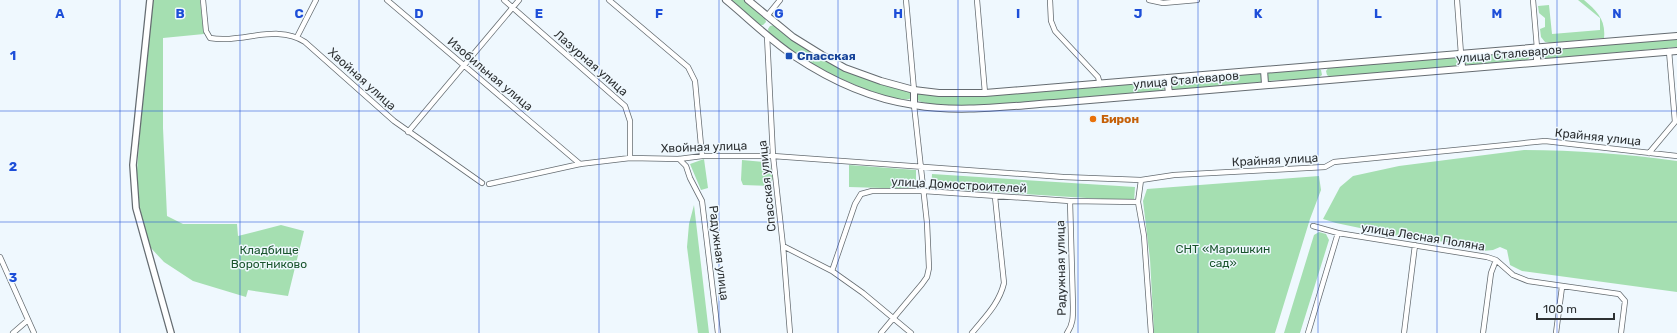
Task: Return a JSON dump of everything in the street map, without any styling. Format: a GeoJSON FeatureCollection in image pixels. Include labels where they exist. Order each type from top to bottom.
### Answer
{"type":"FeatureCollection","features":[{"type":"Feature","properties":{"kind":"main road","name":"улица Сталеваров"},"geometry":{"type":"LineString","coordinates":[[726,0],[762,30],[767,36],[794,56],[848,86],[876,96],[914,105],[940,108],[986,108],[1677,51]]}},
{"type":"Feature","properties":{"kind":"main road","name":"улица Сталеваров"},"geometry":{"type":"LineString","coordinates":[[748,0],[769,18],[822,55],[845,68],[881,81],[914,90],[939,93],[985,93],[1677,36]]}},
{"type":"Feature","properties":{"kind":"main road"},"geometry":{"type":"LineString","coordinates":[[762,30],[769,18]]}},
{"type":"Feature","properties":{"kind":"main road"},"geometry":{"type":"LineString","coordinates":[[1537,48],[1537,62]]}},
{"type":"Feature","properties":{"kind":"main road"},"geometry":{"type":"LineString","coordinates":[[1461,54],[1462,68]]}},
{"type":"Feature","properties":{"kind":"main road"},"geometry":{"type":"LineString","coordinates":[[1264,70],[1265,84]]}},
{"type":"Feature","properties":{"kind":"main road"},"geometry":{"type":"LineString","coordinates":[[1167,78],[1169,93]]}},
{"type":"Feature","properties":{"kind":"main road"},"geometry":{"type":"LineString","coordinates":[[914,90],[914,105]]}},
{"type":"Feature","properties":{"kind":"street"},"geometry":{"type":"LineString","coordinates":[[150,0],[133,164],[136,208],[171,333]]}},
{"type":"Feature","properties":{"kind":"street"},"geometry":{"type":"LineString","coordinates":[[203,0],[206,31],[210,38],[214,39],[279,34],[297,37],[316,0]]}},
{"type":"Feature","properties":{"kind":"street","name":"Изобильная улица"},"geometry":{"type":"LineString","coordinates":[[387,0],[580,164]]}},
{"type":"Feature","properties":{"kind":"street","name":"Лазурная улица"},"geometry":{"type":"LineString","coordinates":[[504,0],[625,106],[630,121],[630,158]]}},
{"type":"Feature","properties":{"kind":"street"},"geometry":{"type":"LineString","coordinates":[[408,132],[519,0]]}},
{"type":"Feature","properties":{"kind":"street"},"geometry":{"type":"LineString","coordinates":[[610,0],[688,67],[695,81],[702,156]]}},
{"type":"Feature","properties":{"kind":"street"},"geometry":{"type":"LineString","coordinates":[[769,18],[780,0]]}},
{"type":"Feature","properties":{"kind":"street"},"geometry":{"type":"LineString","coordinates":[[906,0],[914,90]]}},
{"type":"Feature","properties":{"kind":"street"},"geometry":{"type":"LineString","coordinates":[[977,0],[985,93]]}},
{"type":"Feature","properties":{"kind":"street"},"geometry":{"type":"LineString","coordinates":[[1050,0],[1051,21],[1055,31],[1098,78],[1100,84]]}},
{"type":"Feature","properties":{"kind":"street"},"geometry":{"type":"LineString","coordinates":[[1149,0],[1163,3],[1197,0]]}},
{"type":"Feature","properties":{"kind":"street"},"geometry":{"type":"LineString","coordinates":[[1457,0],[1461,54]]}},
{"type":"Feature","properties":{"kind":"street"},"geometry":{"type":"LineString","coordinates":[[1533,0],[1537,48]]}},
{"type":"Feature","properties":{"kind":"street","name":"Спасская улица"},"geometry":{"type":"LineString","coordinates":[[767,36],[773,156],[783,246],[790,333]]}},
{"type":"Feature","properties":{"kind":"street","name":"Хвойная улица"},"geometry":{"type":"LineString","coordinates":[[297,37],[408,132],[482,183]]}},
{"type":"Feature","properties":{"kind":"street"},"geometry":{"type":"LineString","coordinates":[[1650,153],[1676,122],[1669,51]]}},
{"type":"Feature","properties":{"kind":"street"},"geometry":{"type":"LineString","coordinates":[[881,333],[927,277],[929,268],[924,191],[920,167],[914,105]]}},
{"type":"Feature","properties":{"kind":"street","name":"Крайняя улица"},"geometry":{"type":"LineString","coordinates":[[920,167],[1063,177],[1141,180],[1174,176],[1325,167],[1334,162],[1545,141],[1677,156]]}},
{"type":"Feature","properties":{"kind":"street","name":"Хвойная улица"},"geometry":{"type":"LineString","coordinates":[[490,184],[580,164],[630,158],[679,159],[702,156],[773,156],[920,167]]}},
{"type":"Feature","properties":{"kind":"street","name":"Радужная улица"},"geometry":{"type":"LineString","coordinates":[[679,159],[686,166],[690,178],[702,201],[718,333]]}},
{"type":"Feature","properties":{"kind":"street"},"geometry":{"type":"LineString","coordinates":[[1141,180],[1138,202],[1144,236],[1151,333]]}},
{"type":"Feature","properties":{"kind":"street","name":"улица Домостроителей"},"geometry":{"type":"LineString","coordinates":[[832,271],[855,204],[861,194],[872,191],[924,191],[1070,201],[1138,202]]}},
{"type":"Feature","properties":{"kind":"street"},"geometry":{"type":"LineString","coordinates":[[972,333],[994,307],[1001,295],[1004,283],[995,197]]}},
{"type":"Feature","properties":{"kind":"street","name":"Радужная улица"},"geometry":{"type":"LineString","coordinates":[[1068,333],[1072,323],[1073,307],[1070,201]]}},
{"type":"Feature","properties":{"kind":"street","name":"улица Лесная Поляна"},"geometry":{"type":"LineString","coordinates":[[1313,226],[1338,233],[1461,251],[1496,260],[1513,275],[1528,281],[1619,294],[1625,301],[1621,333]]}},
{"type":"Feature","properties":{"kind":"street"},"geometry":{"type":"LineString","coordinates":[[1308,333],[1338,233]]}},
{"type":"Feature","properties":{"kind":"street"},"geometry":{"type":"LineString","coordinates":[[1404,333],[1415,245]]}},
{"type":"Feature","properties":{"kind":"street"},"geometry":{"type":"LineString","coordinates":[[783,246],[832,271],[863,293],[911,333]]}},
{"type":"Feature","properties":{"kind":"street"},"geometry":{"type":"LineString","coordinates":[[0,257],[34,333]]}},
{"type":"Feature","properties":{"kind":"street"},"geometry":{"type":"LineString","coordinates":[[1483,333],[1491,273],[1496,260]]}},
{"type":"Feature","properties":{"kind":"street"},"geometry":{"type":"LineString","coordinates":[[1556,333],[1562,287]]}},
{"type":"Feature","properties":{"kind":"street"},"geometry":{"type":"LineString","coordinates":[[13,333],[28,320]]}},
{"type":"Feature","properties":{"kind":"green space","name":"Кладбище Воротниково"},"geometry":{"type":"Polygon","coordinates":[[[153,0],[200,0],[204,34],[163,38],[163,128],[167,216],[183,224],[237,224],[238,236],[281,225],[304,231],[288,296],[248,290],[246,297],[193,281],[164,262],[150,247],[139,206],[136,184],[144,77],[153,0]]]}},
{"type":"Feature","properties":{"kind":"green space"},"geometry":{"type":"Polygon","coordinates":[[[729,0],[744,0],[765,18],[766,22],[763,25],[759,25],[729,0]]]}},
{"type":"Feature","properties":{"kind":"green space"},"geometry":{"type":"Polygon","coordinates":[[[1578,0],[1584,0],[1600,16],[1604,26],[1604,38],[1551,43],[1545,42],[1541,37],[1540,29],[1545,27],[1545,18],[1539,13],[1538,6],[1549,5],[1552,34],[1600,30],[1600,18],[1578,0]]]}},
{"type":"Feature","properties":{"kind":"green space"},"geometry":{"type":"Polygon","coordinates":[[[774,25],[815,54],[909,91],[911,92],[911,98],[900,99],[882,95],[834,75],[809,62],[774,38],[768,29],[770,26],[774,25]]]}},
{"type":"Feature","properties":{"kind":"green space"},"geometry":{"type":"Polygon","coordinates":[[[1677,39],[1677,47],[1544,59],[1540,57],[1540,53],[1544,50],[1677,39]]]}},
{"type":"Feature","properties":{"kind":"green space"},"geometry":{"type":"Polygon","coordinates":[[[1531,52],[1532,56],[1527,60],[1468,66],[1464,59],[1467,55],[1531,52]]]}},
{"type":"Feature","properties":{"kind":"green space"},"geometry":{"type":"Polygon","coordinates":[[[1455,56],[1459,58],[1459,65],[1454,67],[1330,77],[1327,75],[1326,71],[1329,67],[1455,56]]]}},
{"type":"Feature","properties":{"kind":"green space"},"geometry":{"type":"Polygon","coordinates":[[[1317,68],[1321,70],[1322,75],[1318,78],[1267,81],[1266,74],[1268,72],[1317,68]]]}},
{"type":"Feature","properties":{"kind":"green space"},"geometry":{"type":"Polygon","coordinates":[[[1263,74],[1262,82],[1175,90],[1171,88],[1170,84],[1174,80],[1263,74]]]}},
{"type":"Feature","properties":{"kind":"green space"},"geometry":{"type":"Polygon","coordinates":[[[1161,81],[1165,83],[1165,88],[1162,91],[1074,99],[992,105],[957,105],[930,104],[916,99],[916,96],[920,93],[984,96],[1161,81]]]}},
{"type":"Feature","properties":{"kind":"green space"},"geometry":{"type":"Polygon","coordinates":[[[1524,150],[1601,153],[1677,161],[1677,292],[1522,271],[1510,265],[1507,250],[1500,247],[1493,250],[1483,251],[1447,242],[1408,238],[1323,219],[1340,187],[1353,176],[1399,166],[1524,150]]]}},
{"type":"Feature","properties":{"kind":"green space"},"geometry":{"type":"Polygon","coordinates":[[[704,159],[708,188],[701,190],[690,164],[704,159]]]}},
{"type":"Feature","properties":{"kind":"green space"},"geometry":{"type":"Polygon","coordinates":[[[742,160],[765,162],[770,165],[773,179],[768,186],[743,185],[741,180],[742,160]]]}},
{"type":"Feature","properties":{"kind":"green space"},"geometry":{"type":"Polygon","coordinates":[[[849,165],[916,170],[916,189],[849,187],[849,165]]]}},
{"type":"Feature","properties":{"kind":"green space"},"geometry":{"type":"Polygon","coordinates":[[[932,174],[1135,187],[1134,201],[931,188],[932,174]]]}},
{"type":"Feature","properties":{"kind":"green space","name":"СНТ «Маришкин сад»"},"geometry":{"type":"Polygon","coordinates":[[[1319,176],[1321,190],[1310,219],[1275,333],[1154,333],[1150,259],[1143,201],[1147,189],[1319,176]]]}},
{"type":"Feature","properties":{"kind":"green space"},"geometry":{"type":"Polygon","coordinates":[[[694,205],[709,333],[698,333],[687,247],[689,224],[694,205]]]}},
{"type":"Feature","properties":{"kind":"green space"},"geometry":{"type":"Polygon","coordinates":[[[1319,232],[1326,234],[1329,240],[1300,333],[1284,333],[1314,235],[1319,232]]]}},
{"type":"Feature","properties":{"kind":"place","name":"Спасская"},"geometry":{"type":"Point","coordinates":[789,56]}},
{"type":"Feature","properties":{"kind":"place","name":"Бирон"},"geometry":{"type":"Point","coordinates":[1093,119]}}]}
